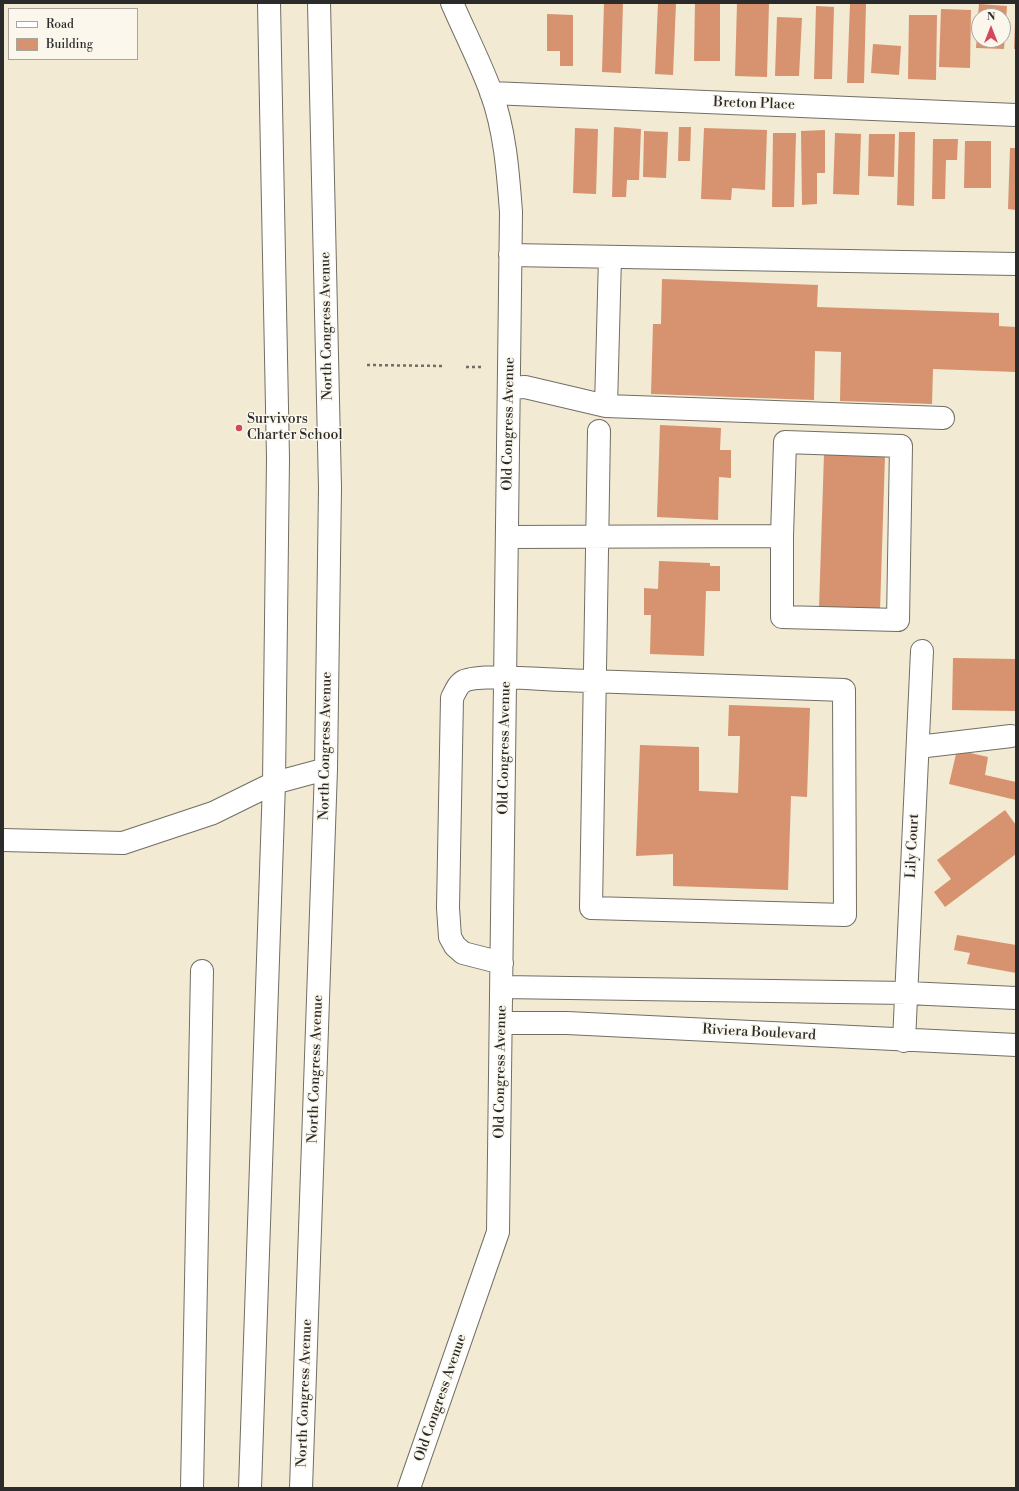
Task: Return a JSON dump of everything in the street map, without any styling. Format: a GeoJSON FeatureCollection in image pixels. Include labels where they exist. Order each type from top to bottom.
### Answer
{"type":"FeatureCollection","features":[{"type":"Feature","properties":{"kind":"street"},"geometry":{"type":"LineString","coordinates":[[250,1488],[274,783],[278,458],[269,3]]}},
{"type":"Feature","properties":{"kind":"street","name":"North Congress Avenue"},"geometry":{"type":"LineString","coordinates":[[302,1488],[326,769],[330,488],[319,3]]}},
{"type":"Feature","properties":{"kind":"street","name":"Old Congress Avenue"},"geometry":{"type":"LineString","coordinates":[[409,1488],[498,1232],[502,1023],[511,212],[508,176],[502,138],[491,93],[452,3]]}},
{"type":"Feature","properties":{"kind":"street","name":"Breton Place"},"geometry":{"type":"LineString","coordinates":[[491,93],[1016,115]]}},
{"type":"Feature","properties":{"kind":"street"},"geometry":{"type":"LineString","coordinates":[[510,255],[1016,264]]}},
{"type":"Feature","properties":{"kind":"street"},"geometry":{"type":"LineString","coordinates":[[606,406],[610,257]]}},
{"type":"Feature","properties":{"kind":"street"},"geometry":{"type":"LineString","coordinates":[[509,388],[525,387],[606,406],[943,418]]}},
{"type":"Feature","properties":{"kind":"street"},"geometry":{"type":"LineString","coordinates":[[502,963],[463,953],[450,937],[448,908],[449,790],[452,698],[456,688],[464,682],[482,678],[506,678],[594,682],[844,690],[845,915],[591,908],[594,682],[596,537],[599,431]]}},
{"type":"Feature","properties":{"kind":"street"},"geometry":{"type":"LineString","coordinates":[[785,442],[901,446],[898,620],[782,617],[782,536],[785,442]]}},
{"type":"Feature","properties":{"kind":"street"},"geometry":{"type":"LineString","coordinates":[[508,537],[782,536]]}},
{"type":"Feature","properties":{"kind":"street","name":"Lily Court"},"geometry":{"type":"LineString","coordinates":[[904,1041],[922,651]]}},
{"type":"Feature","properties":{"kind":"street"},"geometry":{"type":"LineString","coordinates":[[918,747],[1011,736]]}},
{"type":"Feature","properties":{"kind":"street"},"geometry":{"type":"LineString","coordinates":[[3,840],[123,843],[213,812],[274,783],[326,769]]}},
{"type":"Feature","properties":{"kind":"street"},"geometry":{"type":"LineString","coordinates":[[192,1488],[202,971]]}},
{"type":"Feature","properties":{"kind":"street"},"geometry":{"type":"LineString","coordinates":[[502,987],[906,993],[1016,998]]}},
{"type":"Feature","properties":{"kind":"street","name":"Riviera Boulevard"},"geometry":{"type":"LineString","coordinates":[[502,1023],[567,1023],[904,1041],[1016,1045]]}},
{"type":"Feature","properties":{"kind":"path"},"geometry":{"type":"LineString","coordinates":[[367,364],[443,366]]}},
{"type":"Feature","properties":{"kind":"path"},"geometry":{"type":"LineString","coordinates":[[466,367],[489,367]]}},
{"type":"Feature","properties":{"kind":"building"},"geometry":{"type":"Polygon","coordinates":[[[604,3],[623,3],[621,73],[602,72],[604,3]]]}},
{"type":"Feature","properties":{"kind":"building"},"geometry":{"type":"Polygon","coordinates":[[[658,3],[676,3],[673,75],[655,74],[658,3]]]}},
{"type":"Feature","properties":{"kind":"building"},"geometry":{"type":"Polygon","coordinates":[[[695,3],[720,3],[720,61],[694,61],[695,3]]]}},
{"type":"Feature","properties":{"kind":"building"},"geometry":{"type":"Polygon","coordinates":[[[737,3],[769,3],[767,77],[735,76],[737,3]]]}},
{"type":"Feature","properties":{"kind":"building"},"geometry":{"type":"Polygon","coordinates":[[[850,4],[866,4],[864,83],[847,83],[850,4]]]}},
{"type":"Feature","properties":{"kind":"building"},"geometry":{"type":"Polygon","coordinates":[[[979,4],[1007,6],[1007,8],[979,8],[979,4]]]}},
{"type":"Feature","properties":{"kind":"building"},"geometry":{"type":"Polygon","coordinates":[[[816,6],[834,7],[832,79],[814,79],[816,6]]]}},
{"type":"Feature","properties":{"kind":"building"},"geometry":{"type":"Polygon","coordinates":[[[941,9],[971,10],[970,68],[939,67],[941,9]]]}},
{"type":"Feature","properties":{"kind":"building"},"geometry":{"type":"Polygon","coordinates":[[[547,14],[573,15],[573,66],[560,66],[560,51],[547,51],[547,14]]]}},
{"type":"Feature","properties":{"kind":"building"},"geometry":{"type":"Polygon","coordinates":[[[909,15],[937,15],[936,80],[908,79],[909,15]]]}},
{"type":"Feature","properties":{"kind":"building"},"geometry":{"type":"Polygon","coordinates":[[[777,17],[802,18],[799,76],[775,76],[777,17]]]}},
{"type":"Feature","properties":{"kind":"building"},"geometry":{"type":"Polygon","coordinates":[[[1015,22],[1016,49],[1014,49],[1015,22]]]}},
{"type":"Feature","properties":{"kind":"building"},"geometry":{"type":"Polygon","coordinates":[[[873,44],[901,46],[899,75],[871,73],[873,44]]]}},
{"type":"Feature","properties":{"kind":"building"},"geometry":{"type":"Polygon","coordinates":[[[976,48],[1004,48],[1004,49],[976,48]]]}},
{"type":"Feature","properties":{"kind":"building"},"geometry":{"type":"Polygon","coordinates":[[[614,127],[641,129],[639,180],[627,180],[626,197],[612,197],[614,127]]]}},
{"type":"Feature","properties":{"kind":"building"},"geometry":{"type":"Polygon","coordinates":[[[679,127],[691,127],[690,161],[678,161],[679,127]]]}},
{"type":"Feature","properties":{"kind":"building"},"geometry":{"type":"Polygon","coordinates":[[[575,128],[598,129],[596,194],[573,193],[575,128]]]}},
{"type":"Feature","properties":{"kind":"building"},"geometry":{"type":"Polygon","coordinates":[[[704,128],[767,130],[765,190],[732,188],[731,200],[701,199],[704,128]]]}},
{"type":"Feature","properties":{"kind":"building"},"geometry":{"type":"Polygon","coordinates":[[[825,130],[825,173],[817,173],[817,204],[802,205],[801,131],[825,130]]]}},
{"type":"Feature","properties":{"kind":"building"},"geometry":{"type":"Polygon","coordinates":[[[644,131],[668,132],[666,178],[643,177],[644,131]]]}},
{"type":"Feature","properties":{"kind":"building"},"geometry":{"type":"Polygon","coordinates":[[[899,132],[915,132],[914,206],[897,205],[899,132]]]}},
{"type":"Feature","properties":{"kind":"building"},"geometry":{"type":"Polygon","coordinates":[[[773,133],[796,133],[794,207],[772,207],[773,133]]]}},
{"type":"Feature","properties":{"kind":"building"},"geometry":{"type":"Polygon","coordinates":[[[835,133],[861,134],[859,195],[833,194],[835,133]]]}},
{"type":"Feature","properties":{"kind":"building"},"geometry":{"type":"Polygon","coordinates":[[[869,134],[895,134],[894,177],[868,176],[869,134]]]}},
{"type":"Feature","properties":{"kind":"building"},"geometry":{"type":"Polygon","coordinates":[[[933,139],[958,139],[957,160],[946,160],[945,199],[932,199],[933,139]]]}},
{"type":"Feature","properties":{"kind":"building"},"geometry":{"type":"Polygon","coordinates":[[[965,141],[991,141],[991,188],[964,188],[965,141]]]}},
{"type":"Feature","properties":{"kind":"building"},"geometry":{"type":"Polygon","coordinates":[[[1010,148],[1016,148],[1016,210],[1008,209],[1010,148]]]}},
{"type":"Feature","properties":{"kind":"building"},"geometry":{"type":"Polygon","coordinates":[[[662,279],[818,285],[817,307],[999,313],[999,326],[1016,327],[1016,372],[933,369],[932,404],[840,401],[841,352],[815,351],[814,400],[651,394],[653,324],[661,324],[662,279]]]}},
{"type":"Feature","properties":{"kind":"building"},"geometry":{"type":"Polygon","coordinates":[[[660,425],[721,428],[720,450],[731,450],[731,478],[719,477],[718,520],[657,517],[660,425]]]}},
{"type":"Feature","properties":{"kind":"building"},"geometry":{"type":"Polygon","coordinates":[[[824,454],[885,456],[880,610],[819,608],[824,454]]]}},
{"type":"Feature","properties":{"kind":"building"},"geometry":{"type":"Polygon","coordinates":[[[659,561],[710,563],[710,566],[720,566],[720,591],[706,591],[704,656],[650,654],[651,615],[644,615],[644,588],[658,589],[659,561]]]}},
{"type":"Feature","properties":{"kind":"building"},"geometry":{"type":"Polygon","coordinates":[[[953,658],[1016,659],[1016,711],[952,710],[953,658]]]}},
{"type":"Feature","properties":{"kind":"building"},"geometry":{"type":"Polygon","coordinates":[[[729,705],[810,708],[807,797],[791,796],[788,890],[673,886],[673,854],[636,856],[640,745],[699,747],[699,791],[738,793],[740,736],[728,736],[729,705]]]}},
{"type":"Feature","properties":{"kind":"building"},"geometry":{"type":"Polygon","coordinates":[[[957,750],[988,757],[985,775],[1016,782],[1016,800],[949,784],[957,750]]]}},
{"type":"Feature","properties":{"kind":"building"},"geometry":{"type":"Polygon","coordinates":[[[1005,810],[1016,825],[1016,854],[945,907],[934,892],[951,879],[937,860],[1005,810]]]}},
{"type":"Feature","properties":{"kind":"building"},"geometry":{"type":"Polygon","coordinates":[[[957,935],[1016,945],[1016,973],[967,964],[970,953],[954,950],[957,935]]]}},
{"type":"Feature","properties":{"kind":"place","name":"Survivors Charter School"},"geometry":{"type":"Point","coordinates":[239,428]}}]}
